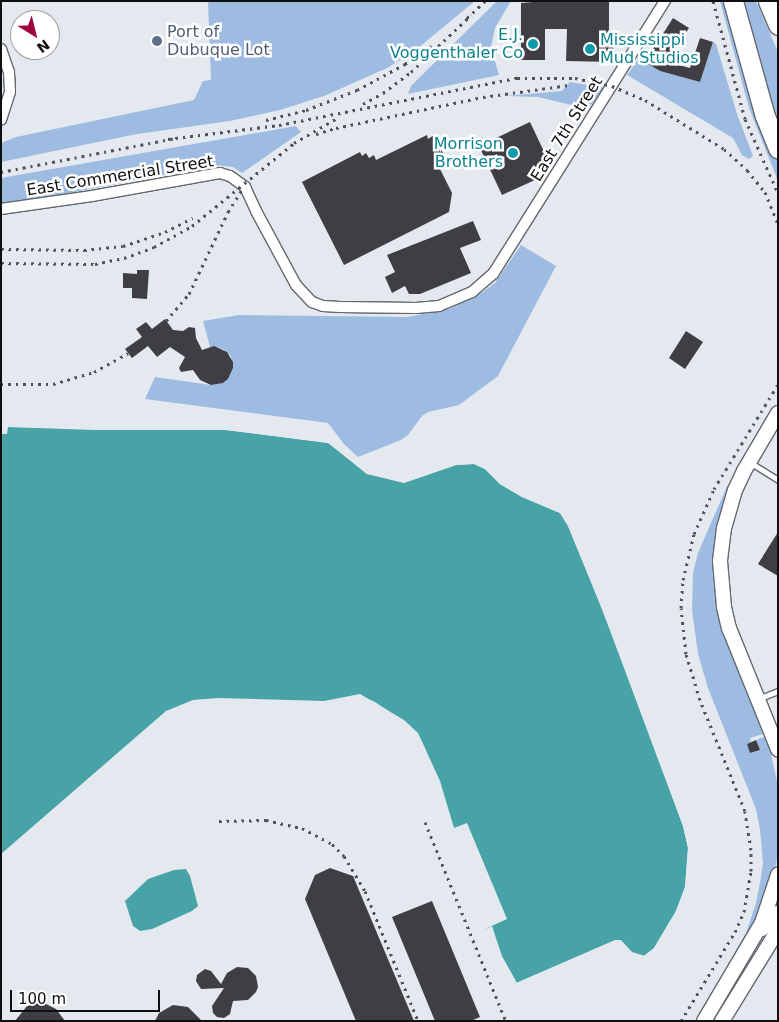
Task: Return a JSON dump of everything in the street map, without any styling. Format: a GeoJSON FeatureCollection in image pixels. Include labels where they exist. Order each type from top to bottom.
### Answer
{"type":"FeatureCollection","features":[{"type":"Feature","properties":{"kind":"highway"},"geometry":{"type":"LineString","coordinates":[[733,1],[765,116],[778,148]]}},
{"type":"Feature","properties":{"kind":"highway"},"geometry":{"type":"LineString","coordinates":[[768,1],[778,25]]}},
{"type":"Feature","properties":{"kind":"main road"},"geometry":{"type":"LineString","coordinates":[[778,413],[749,461],[735,490],[724,528],[721,577],[724,607],[730,628],[778,750]]}},
{"type":"Feature","properties":{"kind":"main road"},"geometry":{"type":"LineString","coordinates":[[704,1021],[756,934],[778,875]]}},
{"type":"Feature","properties":{"kind":"main road"},"geometry":{"type":"LineString","coordinates":[[756,934],[778,913]]}},
{"type":"Feature","properties":{"kind":"main road"},"geometry":{"type":"LineString","coordinates":[[722,1021],[778,930]]}},
{"type":"Feature","properties":{"kind":"street","name":"East 7th Street"},"geometry":{"type":"LineString","coordinates":[[493,274],[665,1]]}},
{"type":"Feature","properties":{"kind":"street"},"geometry":{"type":"LineString","coordinates":[[1,49],[9,72],[10,92],[1,120]]}},
{"type":"Feature","properties":{"kind":"street","name":"East Commercial Street"},"geometry":{"type":"LineString","coordinates":[[1,209],[92,196],[220,173],[230,176],[245,187],[296,285],[304,295],[318,304],[340,308],[389,309],[439,306],[472,292],[493,274]]}},
{"type":"Feature","properties":{"kind":"lane"},"geometry":{"type":"LineString","coordinates":[[749,461],[778,480]]}},
{"type":"Feature","properties":{"kind":"lane"},"geometry":{"type":"LineString","coordinates":[[759,699],[778,691]]}},
{"type":"Feature","properties":{"kind":"shaded area"},"geometry":{"type":"Polygon","coordinates":[[[208,1],[475,1],[412,53],[387,68],[324,96],[280,110],[230,121],[137,134],[1,162],[1,143],[16,137],[194,100],[203,81],[211,80],[208,1]]]}},
{"type":"Feature","properties":{"kind":"shaded area"},"geometry":{"type":"Polygon","coordinates":[[[497,1],[511,1],[495,28],[491,47],[499,75],[408,94],[411,86],[497,1]]]}},
{"type":"Feature","properties":{"kind":"shaded area"},"geometry":{"type":"Polygon","coordinates":[[[720,1],[727,1],[764,132],[778,163],[778,181],[749,108],[720,1]]]}},
{"type":"Feature","properties":{"kind":"shaded area"},"geometry":{"type":"Polygon","coordinates":[[[739,1],[756,1],[778,52],[778,130],[739,1]]]}},
{"type":"Feature","properties":{"kind":"shaded area"},"geometry":{"type":"Polygon","coordinates":[[[713,42],[716,44],[737,114],[753,156],[749,159],[742,155],[733,138],[627,75],[639,58],[660,71],[700,82],[713,42]]]}},
{"type":"Feature","properties":{"kind":"shaded area"},"geometry":{"type":"Polygon","coordinates":[[[570,82],[605,88],[588,109],[538,97],[505,96],[562,91],[570,82]]]}},
{"type":"Feature","properties":{"kind":"shaded area"},"geometry":{"type":"Polygon","coordinates":[[[296,126],[301,132],[242,173],[233,167],[215,165],[39,199],[1,203],[1,178],[296,126]]]}},
{"type":"Feature","properties":{"kind":"shaded area"},"geometry":{"type":"Polygon","coordinates":[[[521,245],[556,266],[498,376],[459,405],[428,412],[422,416],[408,435],[401,440],[358,457],[344,444],[328,423],[145,399],[155,377],[211,385],[223,383],[228,379],[233,368],[231,356],[223,349],[210,347],[203,321],[239,315],[407,317],[449,309],[480,294],[495,283],[521,245]]]}},
{"type":"Feature","properties":{"kind":"shaded area"},"geometry":{"type":"Polygon","coordinates":[[[8,427],[226,430],[329,443],[367,474],[409,481],[456,465],[474,464],[485,469],[500,484],[522,497],[560,513],[568,526],[610,629],[683,826],[688,848],[685,887],[676,911],[654,948],[645,956],[632,952],[621,940],[615,940],[509,986],[485,929],[507,919],[467,823],[454,828],[440,797],[440,785],[423,744],[409,725],[375,702],[361,696],[326,705],[222,700],[195,702],[174,711],[1,862],[1,434],[7,434],[8,427]]]}},
{"type":"Feature","properties":{"kind":"shaded area"},"geometry":{"type":"Polygon","coordinates":[[[728,484],[715,554],[766,733],[750,738],[751,742],[747,744],[751,753],[760,750],[756,740],[767,736],[778,786],[778,849],[776,865],[762,909],[740,955],[735,952],[746,933],[756,903],[760,883],[763,863],[760,829],[756,809],[708,688],[698,654],[692,610],[693,573],[698,553],[728,484]]]}},
{"type":"Feature","properties":{"kind":"shaded area"},"geometry":{"type":"Polygon","coordinates":[[[186,869],[190,876],[198,906],[192,911],[152,929],[140,931],[133,926],[125,901],[148,879],[174,870],[186,869]]]}},
{"type":"Feature","properties":{"kind":"shaded area"},"geometry":{"type":"Polygon","coordinates":[[[759,947],[721,1010],[720,1011],[719,1009],[759,947]]]}},
{"type":"Feature","properties":{"kind":"pier"},"geometry":{"type":"Polygon","coordinates":[[[8,425],[226,427],[329,441],[343,450],[368,472],[404,480],[455,463],[475,462],[487,467],[502,482],[523,495],[561,511],[570,525],[613,628],[686,825],[691,847],[687,888],[679,912],[656,949],[646,959],[641,958],[654,948],[676,911],[685,887],[688,848],[683,826],[596,593],[568,526],[560,513],[522,497],[500,484],[485,469],[474,464],[456,465],[404,483],[367,474],[328,443],[226,430],[94,430],[8,427],[8,425]]]}},
{"type":"Feature","properties":{"kind":"pier"},"geometry":{"type":"Polygon","coordinates":[[[360,694],[404,720],[418,733],[440,781],[454,828],[452,829],[438,798],[437,785],[421,745],[407,726],[374,704],[361,699],[326,708],[266,707],[222,702],[195,704],[176,713],[160,724],[1,865],[1,854],[166,711],[193,700],[218,698],[324,701],[360,694]]]}},
{"type":"Feature","properties":{"kind":"pier"},"geometry":{"type":"Polygon","coordinates":[[[492,926],[502,956],[517,983],[509,986],[506,986],[483,930],[492,926]]]}},
{"type":"Feature","properties":{"kind":"building","name":"E.J. Voggenthaler Co"},"geometry":{"type":"Polygon","coordinates":[[[609,1],[609,37],[614,37],[614,62],[566,61],[567,29],[545,29],[545,60],[521,60],[521,3],[609,1]]]}},
{"type":"Feature","properties":{"kind":"building"},"geometry":{"type":"Polygon","coordinates":[[[673,18],[689,28],[667,62],[690,68],[700,38],[713,42],[700,82],[660,71],[645,62],[673,18]]]}},
{"type":"Feature","properties":{"kind":"building","name":"Morrison Brothers"},"geometry":{"type":"Polygon","coordinates":[[[530,122],[548,160],[535,180],[502,195],[479,146],[530,122]]]}},
{"type":"Feature","properties":{"kind":"building"},"geometry":{"type":"Polygon","coordinates":[[[427,135],[428,139],[434,135],[446,158],[437,163],[452,193],[449,212],[344,265],[302,182],[360,152],[362,156],[366,153],[369,158],[374,155],[376,160],[427,135]]]}},
{"type":"Feature","properties":{"kind":"building"},"geometry":{"type":"Polygon","coordinates":[[[473,221],[481,240],[460,248],[471,273],[420,294],[409,294],[405,286],[392,293],[385,277],[395,272],[387,255],[473,221]]]}},
{"type":"Feature","properties":{"kind":"building"},"geometry":{"type":"Polygon","coordinates":[[[137,270],[149,270],[147,299],[132,298],[132,288],[123,288],[123,273],[137,274],[137,270]]]}},
{"type":"Feature","properties":{"kind":"building"},"geometry":{"type":"Polygon","coordinates":[[[165,319],[173,330],[183,331],[189,327],[195,328],[196,338],[202,350],[214,346],[227,352],[233,362],[233,368],[228,379],[223,383],[211,385],[200,380],[193,370],[181,372],[179,368],[185,357],[170,347],[157,357],[148,346],[132,358],[125,349],[142,337],[136,329],[146,322],[152,329],[165,319]]]}},
{"type":"Feature","properties":{"kind":"building"},"geometry":{"type":"Polygon","coordinates":[[[686,331],[703,342],[685,369],[669,358],[686,331]]]}},
{"type":"Feature","properties":{"kind":"building"},"geometry":{"type":"Polygon","coordinates":[[[778,532],[778,576],[758,564],[778,532]]]}},
{"type":"Feature","properties":{"kind":"building"},"geometry":{"type":"Polygon","coordinates":[[[756,740],[760,750],[750,753],[747,744],[756,740]]]}},
{"type":"Feature","properties":{"kind":"building"},"geometry":{"type":"Polygon","coordinates":[[[330,868],[353,876],[414,1021],[356,1021],[305,899],[315,875],[330,868]]]}},
{"type":"Feature","properties":{"kind":"building"},"geometry":{"type":"Polygon","coordinates":[[[432,901],[480,1017],[471,1021],[435,1021],[392,917],[432,901]]]}},
{"type":"Feature","properties":{"kind":"building"},"geometry":{"type":"Polygon","coordinates":[[[237,967],[248,968],[256,976],[258,987],[256,992],[248,1000],[233,1001],[230,1014],[224,1018],[217,1017],[213,1013],[212,1006],[224,988],[201,989],[196,981],[197,975],[205,969],[211,971],[221,984],[227,973],[237,967]]]}},
{"type":"Feature","properties":{"kind":"building"},"geometry":{"type":"Polygon","coordinates":[[[42,1002],[56,1009],[65,1021],[15,1021],[27,1006],[42,1002]]]}},
{"type":"Feature","properties":{"kind":"building"},"geometry":{"type":"Polygon","coordinates":[[[173,1005],[188,1007],[202,1021],[155,1021],[159,1013],[173,1005]]]}},
{"type":"Feature","properties":{"kind":"railway"},"geometry":{"type":"LineString","coordinates":[[467,18],[485,1]]}},
{"type":"Feature","properties":{"kind":"railway"},"geometry":{"type":"LineString","coordinates":[[713,1],[745,119],[778,193]]}},
{"type":"Feature","properties":{"kind":"railway"},"geometry":{"type":"LineString","coordinates":[[363,104],[383,93],[411,72],[471,15]]}},
{"type":"Feature","properties":{"kind":"railway"},"geometry":{"type":"LineString","coordinates":[[266,120],[306,110],[357,90],[405,64],[432,46]]}},
{"type":"Feature","properties":{"kind":"railway"},"geometry":{"type":"LineString","coordinates":[[168,139],[279,125],[517,78],[575,78],[612,86],[645,100],[724,149],[747,170],[765,192],[778,224]]}},
{"type":"Feature","properties":{"kind":"railway"},"geometry":{"type":"LineString","coordinates":[[316,134],[336,128],[483,97],[569,85]]}},
{"type":"Feature","properties":{"kind":"railway"},"geometry":{"type":"LineString","coordinates":[[1,263],[95,264],[124,258],[154,247],[192,226],[294,143],[339,117]]}},
{"type":"Feature","properties":{"kind":"railway"},"geometry":{"type":"LineString","coordinates":[[1,172],[176,138]]}},
{"type":"Feature","properties":{"kind":"railway"},"geometry":{"type":"LineString","coordinates":[[166,321],[189,294],[228,212],[242,190]]}},
{"type":"Feature","properties":{"kind":"railway"},"geometry":{"type":"LineString","coordinates":[[1,249],[84,250],[123,246],[165,232],[193,218]]}},
{"type":"Feature","properties":{"kind":"railway"},"geometry":{"type":"LineString","coordinates":[[1,384],[53,384],[94,372],[128,353]]}},
{"type":"Feature","properties":{"kind":"railway"},"geometry":{"type":"LineString","coordinates":[[681,1021],[735,932],[744,912],[751,871],[751,850],[745,811],[700,700],[686,654],[681,608],[683,580],[694,534],[714,489],[778,384]]}},
{"type":"Feature","properties":{"kind":"railway"},"geometry":{"type":"LineString","coordinates":[[219,821],[266,820],[302,828],[332,844],[344,856],[365,891],[418,1021]]}},
{"type":"Feature","properties":{"kind":"railway"},"geometry":{"type":"LineString","coordinates":[[425,822],[506,1021]]}},
{"type":"Feature","properties":{"kind":"place","name":"Port of Dubuque Lot"},"geometry":{"type":"Point","coordinates":[157,41]}},
{"type":"Feature","properties":{"kind":"place","name":"E.J. Voggenthaler Co"},"geometry":{"type":"Point","coordinates":[533,44]}},
{"type":"Feature","properties":{"kind":"place","name":"Mississippi Mud Studios"},"geometry":{"type":"Point","coordinates":[590,49]}},
{"type":"Feature","properties":{"kind":"place","name":"Morrison Brothers"},"geometry":{"type":"Point","coordinates":[513,153]}}]}
